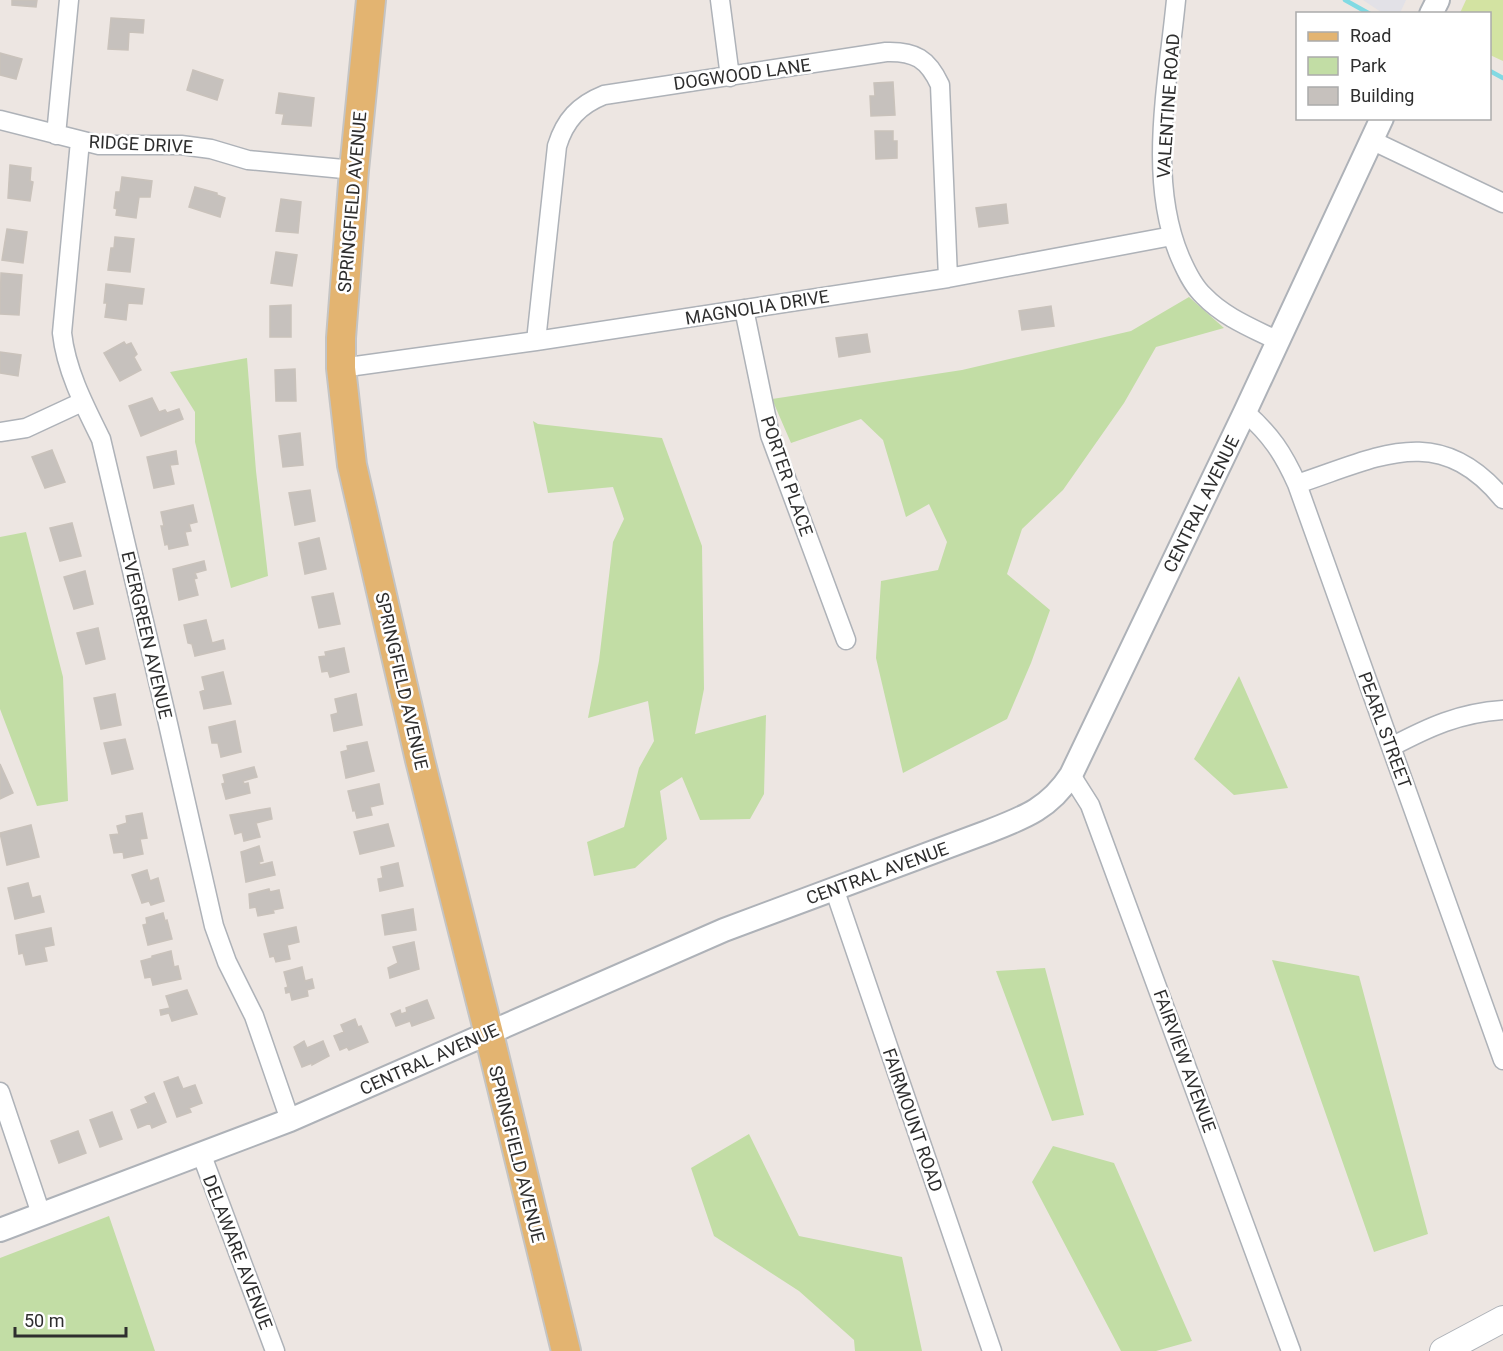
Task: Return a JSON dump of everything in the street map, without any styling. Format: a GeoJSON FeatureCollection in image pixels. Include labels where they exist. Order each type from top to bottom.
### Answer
{"type":"FeatureCollection","features":[{"type":"Feature","properties":{"kind":"main road","name":"SPRINGFIELD AVENUE"},"geometry":{"type":"LineString","coordinates":[[371,0],[354,170],[341,338],[341,368],[352,465],[420,760],[566,1351]]}},
{"type":"Feature","properties":{"kind":"main road"},"geometry":{"type":"LineString","coordinates":[[1443,1351],[1503,1319]]}},
{"type":"Feature","properties":{"kind":"street"},"geometry":{"type":"LineString","coordinates":[[56,135],[69,0]]}},
{"type":"Feature","properties":{"kind":"street"},"geometry":{"type":"LineString","coordinates":[[720,0],[730,77]]}},
{"type":"Feature","properties":{"kind":"street","name":"VALENTINE ROAD"},"geometry":{"type":"LineString","coordinates":[[1176,0],[1161,162],[1165,207],[1172,236],[1185,269],[1203,296],[1236,321],[1278,340]]}},
{"type":"Feature","properties":{"kind":"street","name":"DOGWOOD LANE"},"geometry":{"type":"LineString","coordinates":[[536,341],[557,146],[561,132],[569,120],[579,109],[604,94],[886,52],[911,54],[924,61],[940,85],[948,278]]}},
{"type":"Feature","properties":{"kind":"street","name":"RIDGE DRIVE"},"geometry":{"type":"LineString","coordinates":[[0,120],[99,145],[181,145],[211,149],[248,160],[354,170]]}},
{"type":"Feature","properties":{"kind":"street","name":"CENTRAL AVENUE"},"geometry":{"type":"LineString","coordinates":[[0,1230],[290,1120],[724,930],[1027,816],[1053,798],[1071,776],[1381,120]]}},
{"type":"Feature","properties":{"kind":"street"},"geometry":{"type":"LineString","coordinates":[[1371,140],[1503,203]]}},
{"type":"Feature","properties":{"kind":"street","name":"EVERGREEN AVENUE"},"geometry":{"type":"LineString","coordinates":[[80,141],[62,333],[64,351],[82,402],[101,439],[214,926],[227,962],[254,1016],[290,1120]]}},
{"type":"Feature","properties":{"kind":"street","name":"MAGNOLIA DRIVE"},"geometry":{"type":"LineString","coordinates":[[341,368],[536,341],[948,278],[1172,236]]}},
{"type":"Feature","properties":{"kind":"street","name":"PORTER PLACE"},"geometry":{"type":"LineString","coordinates":[[744,309],[770,435],[846,640]]}},
{"type":"Feature","properties":{"kind":"street"},"geometry":{"type":"LineString","coordinates":[[0,432],[26,428],[82,402]]}},
{"type":"Feature","properties":{"kind":"street","name":"PEARL STREET"},"geometry":{"type":"LineString","coordinates":[[1245,412],[1277,444],[1297,484],[1503,1060]]}},
{"type":"Feature","properties":{"kind":"street"},"geometry":{"type":"LineString","coordinates":[[1297,484],[1394,453],[1426,452],[1439,453],[1465,464],[1485,478],[1503,499]]}},
{"type":"Feature","properties":{"kind":"street"},"geometry":{"type":"LineString","coordinates":[[1391,747],[1453,718],[1503,710]]}},
{"type":"Feature","properties":{"kind":"street","name":"FAIRVIEW AVENUE"},"geometry":{"type":"LineString","coordinates":[[1071,776],[1090,804],[1291,1351]]}},
{"type":"Feature","properties":{"kind":"street","name":"FAIRMOUNT ROAD"},"geometry":{"type":"LineString","coordinates":[[834,888],[992,1351]]}},
{"type":"Feature","properties":{"kind":"street"},"geometry":{"type":"LineString","coordinates":[[0,1092],[41,1214]]}},
{"type":"Feature","properties":{"kind":"street","name":"DELAWARE AVENUE"},"geometry":{"type":"LineString","coordinates":[[201,1153],[275,1351]]}},
{"type":"Feature","properties":{"kind":"shaded area"},"geometry":{"type":"Polygon","coordinates":[[[1363,0],[1406,0],[1400,12],[1381,12],[1363,0]]]}},
{"type":"Feature","properties":{"kind":"green space"},"geometry":{"type":"Polygon","coordinates":[[[1466,0],[1503,0],[1503,61],[1491,55],[1491,12],[1460,12],[1466,0]]]}},
{"type":"Feature","properties":{"kind":"green space"},"geometry":{"type":"Polygon","coordinates":[[[1189,297],[1224,328],[1156,347],[1124,403],[1063,490],[1022,529],[1007,574],[1050,610],[1007,719],[903,773],[876,658],[881,581],[938,570],[947,542],[929,504],[906,517],[883,440],[861,419],[791,443],[772,399],[962,370],[1131,331],[1189,297]]]}},
{"type":"Feature","properties":{"kind":"green space"},"geometry":{"type":"Polygon","coordinates":[[[247,358],[256,471],[268,576],[231,588],[195,442],[195,412],[170,372],[247,358]]]}},
{"type":"Feature","properties":{"kind":"green space"},"geometry":{"type":"Polygon","coordinates":[[[533,421],[538,424],[662,438],[702,546],[704,689],[695,734],[766,715],[764,794],[750,819],[700,820],[682,777],[660,791],[667,839],[635,868],[594,876],[587,842],[624,827],[639,768],[654,741],[648,701],[588,718],[599,661],[613,542],[624,519],[613,487],[548,493],[533,421]]]}},
{"type":"Feature","properties":{"kind":"green space"},"geometry":{"type":"Polygon","coordinates":[[[26,532],[63,677],[68,801],[37,806],[0,709],[0,537],[26,532]]]}},
{"type":"Feature","properties":{"kind":"green space"},"geometry":{"type":"Polygon","coordinates":[[[1239,676],[1288,788],[1234,795],[1194,759],[1239,676]]]}},
{"type":"Feature","properties":{"kind":"green space"},"geometry":{"type":"Polygon","coordinates":[[[1272,960],[1359,976],[1428,1234],[1374,1252],[1272,960]]]}},
{"type":"Feature","properties":{"kind":"green space"},"geometry":{"type":"Polygon","coordinates":[[[1045,968],[1084,1115],[1052,1121],[996,971],[1045,968]]]}},
{"type":"Feature","properties":{"kind":"green space"},"geometry":{"type":"Polygon","coordinates":[[[749,1134],[799,1236],[902,1257],[922,1351],[855,1351],[854,1340],[799,1291],[714,1236],[691,1168],[749,1134]]]}},
{"type":"Feature","properties":{"kind":"green space"},"geometry":{"type":"Polygon","coordinates":[[[1053,1146],[1114,1163],[1192,1341],[1156,1351],[1121,1351],[1032,1182],[1053,1146]]]}},
{"type":"Feature","properties":{"kind":"green space"},"geometry":{"type":"Polygon","coordinates":[[[109,1216],[155,1351],[0,1351],[0,1258],[109,1216]]]}},
{"type":"Feature","properties":{"kind":"building"},"geometry":{"type":"Polygon","coordinates":[[[12,0],[37,0],[36,7],[12,5],[12,0]]]}},
{"type":"Feature","properties":{"kind":"building"},"geometry":{"type":"Polygon","coordinates":[[[111,18],[144,20],[143,33],[129,32],[128,50],[108,49],[111,18]]]}},
{"type":"Feature","properties":{"kind":"building"},"geometry":{"type":"Polygon","coordinates":[[[0,53],[22,59],[16,79],[0,75],[0,53]]]}},
{"type":"Feature","properties":{"kind":"building"},"geometry":{"type":"Polygon","coordinates":[[[193,70],[223,80],[217,100],[187,90],[193,70]]]}},
{"type":"Feature","properties":{"kind":"building"},"geometry":{"type":"Polygon","coordinates":[[[893,82],[895,115],[871,116],[870,96],[875,96],[874,83],[893,82]]]}},
{"type":"Feature","properties":{"kind":"building"},"geometry":{"type":"Polygon","coordinates":[[[279,93],[314,98],[311,126],[282,124],[284,114],[276,113],[279,93]]]}},
{"type":"Feature","properties":{"kind":"building"},"geometry":{"type":"Polygon","coordinates":[[[875,131],[893,131],[893,141],[897,141],[897,158],[876,159],[875,131]]]}},
{"type":"Feature","properties":{"kind":"building"},"geometry":{"type":"Polygon","coordinates":[[[10,165],[31,168],[30,181],[33,182],[30,201],[8,198],[10,165]]]}},
{"type":"Feature","properties":{"kind":"building"},"geometry":{"type":"Polygon","coordinates":[[[122,177],[152,181],[150,197],[139,197],[136,218],[116,215],[117,209],[114,208],[116,192],[120,192],[122,177]]]}},
{"type":"Feature","properties":{"kind":"building"},"geometry":{"type":"Polygon","coordinates":[[[195,187],[217,193],[225,198],[220,217],[189,207],[195,187]]]}},
{"type":"Feature","properties":{"kind":"building"},"geometry":{"type":"Polygon","coordinates":[[[281,199],[301,202],[298,233],[276,231],[281,199]]]}},
{"type":"Feature","properties":{"kind":"building"},"geometry":{"type":"Polygon","coordinates":[[[1006,204],[1008,223],[979,227],[976,208],[1006,204]]]}},
{"type":"Feature","properties":{"kind":"building"},"geometry":{"type":"Polygon","coordinates":[[[7,229],[27,232],[23,263],[2,260],[7,229]]]}},
{"type":"Feature","properties":{"kind":"building"},"geometry":{"type":"Polygon","coordinates":[[[115,237],[134,239],[130,272],[108,270],[115,237]]]}},
{"type":"Feature","properties":{"kind":"building"},"geometry":{"type":"Polygon","coordinates":[[[276,252],[297,255],[292,286],[271,283],[276,252]]]}},
{"type":"Feature","properties":{"kind":"building"},"geometry":{"type":"Polygon","coordinates":[[[1,273],[22,275],[19,315],[0,314],[1,273]]]}},
{"type":"Feature","properties":{"kind":"building"},"geometry":{"type":"Polygon","coordinates":[[[106,284],[144,289],[142,304],[128,303],[126,320],[105,317],[106,284]]]}},
{"type":"Feature","properties":{"kind":"building"},"geometry":{"type":"Polygon","coordinates":[[[291,305],[291,337],[270,337],[270,306],[291,305]]]}},
{"type":"Feature","properties":{"kind":"building"},"geometry":{"type":"Polygon","coordinates":[[[1051,306],[1054,326],[1022,330],[1019,311],[1051,306]]]}},
{"type":"Feature","properties":{"kind":"building"},"geometry":{"type":"Polygon","coordinates":[[[867,334],[870,352],[839,357],[836,338],[867,334]]]}},
{"type":"Feature","properties":{"kind":"building"},"geometry":{"type":"Polygon","coordinates":[[[124,342],[126,345],[131,343],[137,354],[134,357],[141,370],[120,381],[104,353],[124,342]]]}},
{"type":"Feature","properties":{"kind":"building"},"geometry":{"type":"Polygon","coordinates":[[[0,352],[21,355],[18,376],[0,373],[0,352]]]}},
{"type":"Feature","properties":{"kind":"building"},"geometry":{"type":"Polygon","coordinates":[[[295,369],[296,401],[276,401],[275,370],[295,369]]]}},
{"type":"Feature","properties":{"kind":"building"},"geometry":{"type":"Polygon","coordinates":[[[152,398],[159,412],[165,410],[167,413],[179,409],[183,419],[141,436],[129,406],[152,398]]]}},
{"type":"Feature","properties":{"kind":"building"},"geometry":{"type":"Polygon","coordinates":[[[300,433],[303,465],[283,467],[279,436],[300,433]]]}},
{"type":"Feature","properties":{"kind":"building"},"geometry":{"type":"Polygon","coordinates":[[[52,450],[65,482],[45,488],[32,457],[52,450]]]}},
{"type":"Feature","properties":{"kind":"building"},"geometry":{"type":"Polygon","coordinates":[[[176,451],[178,464],[170,465],[174,484],[154,488],[147,457],[176,451]]]}},
{"type":"Feature","properties":{"kind":"building"},"geometry":{"type":"Polygon","coordinates":[[[310,490],[315,521],[295,525],[289,493],[310,490]]]}},
{"type":"Feature","properties":{"kind":"building"},"geometry":{"type":"Polygon","coordinates":[[[193,505],[197,522],[189,524],[191,531],[185,532],[188,545],[169,549],[168,544],[165,545],[161,512],[193,505]]]}},
{"type":"Feature","properties":{"kind":"building"},"geometry":{"type":"Polygon","coordinates":[[[72,523],[81,556],[60,561],[50,528],[72,523]]]}},
{"type":"Feature","properties":{"kind":"building"},"geometry":{"type":"Polygon","coordinates":[[[319,538],[326,569],[305,574],[299,543],[319,538]]]}},
{"type":"Feature","properties":{"kind":"building"},"geometry":{"type":"Polygon","coordinates":[[[204,561],[206,570],[195,573],[197,578],[194,579],[198,595],[179,600],[173,569],[204,561]]]}},
{"type":"Feature","properties":{"kind":"building"},"geometry":{"type":"Polygon","coordinates":[[[85,571],[93,604],[74,609],[64,577],[85,571]]]}},
{"type":"Feature","properties":{"kind":"building"},"geometry":{"type":"Polygon","coordinates":[[[333,593],[340,624],[319,628],[312,597],[333,593]]]}},
{"type":"Feature","properties":{"kind":"building"},"geometry":{"type":"Polygon","coordinates":[[[206,620],[212,643],[223,640],[225,649],[195,656],[192,644],[188,643],[184,625],[206,620]]]}},
{"type":"Feature","properties":{"kind":"building"},"geometry":{"type":"Polygon","coordinates":[[[98,628],[105,659],[86,664],[77,633],[98,628]]]}},
{"type":"Feature","properties":{"kind":"building"},"geometry":{"type":"Polygon","coordinates":[[[344,648],[349,672],[330,677],[328,671],[322,672],[319,657],[326,656],[325,652],[344,648]]]}},
{"type":"Feature","properties":{"kind":"building"},"geometry":{"type":"Polygon","coordinates":[[[223,672],[231,704],[204,709],[200,692],[205,690],[202,677],[223,672]]]}},
{"type":"Feature","properties":{"kind":"building"},"geometry":{"type":"Polygon","coordinates":[[[115,694],[121,725],[101,729],[94,698],[115,694]]]}},
{"type":"Feature","properties":{"kind":"building"},"geometry":{"type":"Polygon","coordinates":[[[356,694],[362,725],[334,731],[331,715],[338,713],[335,699],[356,694]]]}},
{"type":"Feature","properties":{"kind":"building"},"geometry":{"type":"Polygon","coordinates":[[[235,721],[241,752],[221,757],[218,743],[212,743],[209,727],[235,721]]]}},
{"type":"Feature","properties":{"kind":"building"},"geometry":{"type":"Polygon","coordinates":[[[125,739],[133,769],[112,774],[104,743],[125,739]]]}},
{"type":"Feature","properties":{"kind":"building"},"geometry":{"type":"Polygon","coordinates":[[[367,742],[374,771],[346,778],[341,752],[348,750],[347,746],[367,742]]]}},
{"type":"Feature","properties":{"kind":"building"},"geometry":{"type":"Polygon","coordinates":[[[0,764],[13,793],[0,799],[0,764]]]}},
{"type":"Feature","properties":{"kind":"building"},"geometry":{"type":"Polygon","coordinates":[[[254,767],[257,777],[243,781],[244,784],[248,783],[250,793],[226,799],[222,784],[225,783],[223,775],[254,767]]]}},
{"type":"Feature","properties":{"kind":"building"},"geometry":{"type":"Polygon","coordinates":[[[379,784],[383,804],[370,807],[372,815],[357,818],[348,791],[379,784]]]}},
{"type":"Feature","properties":{"kind":"building"},"geometry":{"type":"Polygon","coordinates":[[[270,808],[272,819],[256,823],[260,837],[244,841],[242,832],[235,834],[230,815],[270,808]]]}},
{"type":"Feature","properties":{"kind":"building"},"geometry":{"type":"Polygon","coordinates":[[[142,813],[147,838],[140,839],[143,854],[124,858],[123,852],[114,853],[110,835],[119,834],[117,826],[127,823],[126,816],[142,813]]]}},
{"type":"Feature","properties":{"kind":"building"},"geometry":{"type":"Polygon","coordinates":[[[388,824],[394,846],[360,854],[354,832],[388,824]]]}},
{"type":"Feature","properties":{"kind":"building"},"geometry":{"type":"Polygon","coordinates":[[[31,825],[39,857],[7,865],[0,833],[31,825]]]}},
{"type":"Feature","properties":{"kind":"building"},"geometry":{"type":"Polygon","coordinates":[[[259,846],[263,861],[259,862],[260,865],[272,862],[275,875],[246,882],[241,852],[259,846]]]}},
{"type":"Feature","properties":{"kind":"building"},"geometry":{"type":"Polygon","coordinates":[[[398,863],[403,886],[380,891],[378,879],[383,878],[381,867],[398,863]]]}},
{"type":"Feature","properties":{"kind":"building"},"geometry":{"type":"Polygon","coordinates":[[[147,870],[150,881],[158,878],[164,901],[151,905],[149,901],[142,903],[132,875],[147,870]]]}},
{"type":"Feature","properties":{"kind":"building"},"geometry":{"type":"Polygon","coordinates":[[[28,883],[32,898],[40,896],[44,912],[15,919],[8,888],[28,883]]]}},
{"type":"Feature","properties":{"kind":"building"},"geometry":{"type":"Polygon","coordinates":[[[269,889],[270,892],[279,890],[283,908],[273,910],[274,913],[258,916],[256,907],[250,908],[249,894],[269,889]]]}},
{"type":"Feature","properties":{"kind":"building"},"geometry":{"type":"Polygon","coordinates":[[[413,909],[416,930],[385,935],[382,915],[413,909]]]}},
{"type":"Feature","properties":{"kind":"building"},"geometry":{"type":"Polygon","coordinates":[[[163,913],[172,939],[148,945],[143,925],[147,924],[146,918],[163,913]]]}},
{"type":"Feature","properties":{"kind":"building"},"geometry":{"type":"Polygon","coordinates":[[[296,927],[299,942],[287,945],[290,959],[276,962],[274,956],[270,957],[264,934],[296,927]]]}},
{"type":"Feature","properties":{"kind":"building"},"geometry":{"type":"Polygon","coordinates":[[[51,928],[54,945],[44,947],[47,961],[26,965],[23,953],[19,954],[16,935],[51,928]]]}},
{"type":"Feature","properties":{"kind":"building"},"geometry":{"type":"Polygon","coordinates":[[[414,942],[419,969],[390,978],[388,968],[398,963],[393,947],[414,942]]]}},
{"type":"Feature","properties":{"kind":"building"},"geometry":{"type":"Polygon","coordinates":[[[171,951],[174,967],[178,966],[181,979],[153,985],[151,977],[145,978],[141,961],[171,951]]]}},
{"type":"Feature","properties":{"kind":"building"},"geometry":{"type":"Polygon","coordinates":[[[302,967],[305,981],[312,979],[314,988],[307,990],[308,996],[292,1000],[290,992],[286,993],[285,988],[288,987],[284,972],[302,967]]]}},
{"type":"Feature","properties":{"kind":"building"},"geometry":{"type":"Polygon","coordinates":[[[187,990],[197,1014],[172,1021],[169,1013],[161,1015],[160,1010],[170,1008],[166,996],[187,990]]]}},
{"type":"Feature","properties":{"kind":"building"},"geometry":{"type":"Polygon","coordinates":[[[427,1000],[434,1018],[412,1026],[410,1021],[396,1026],[391,1014],[400,1010],[401,1014],[407,1012],[406,1008],[427,1000]]]}},
{"type":"Feature","properties":{"kind":"building"},"geometry":{"type":"Polygon","coordinates":[[[355,1019],[368,1042],[349,1050],[347,1047],[340,1050],[334,1036],[344,1032],[341,1025],[355,1019]]]}},
{"type":"Feature","properties":{"kind":"building"},"geometry":{"type":"Polygon","coordinates":[[[304,1041],[307,1048],[323,1041],[329,1056],[312,1065],[312,1063],[302,1067],[294,1047],[304,1041]]]}},
{"type":"Feature","properties":{"kind":"building"},"geometry":{"type":"Polygon","coordinates":[[[178,1077],[183,1089],[195,1085],[202,1103],[189,1108],[191,1112],[177,1117],[164,1082],[178,1077]]]}},
{"type":"Feature","properties":{"kind":"building"},"geometry":{"type":"Polygon","coordinates":[[[154,1093],[166,1122],[152,1128],[150,1123],[138,1128],[131,1110],[148,1103],[145,1097],[154,1093]]]}},
{"type":"Feature","properties":{"kind":"building"},"geometry":{"type":"Polygon","coordinates":[[[112,1112],[122,1139],[100,1147],[90,1120],[112,1112]]]}},
{"type":"Feature","properties":{"kind":"building"},"geometry":{"type":"Polygon","coordinates":[[[78,1131],[86,1153],[59,1163],[51,1141],[78,1131]]]}},
{"type":"Feature","properties":{"kind":"waterway"},"geometry":{"type":"LineString","coordinates":[[1345,0],[1366,12]]}},
{"type":"Feature","properties":{"kind":"waterway"},"geometry":{"type":"LineString","coordinates":[[1491,72],[1503,78]]}}]}
